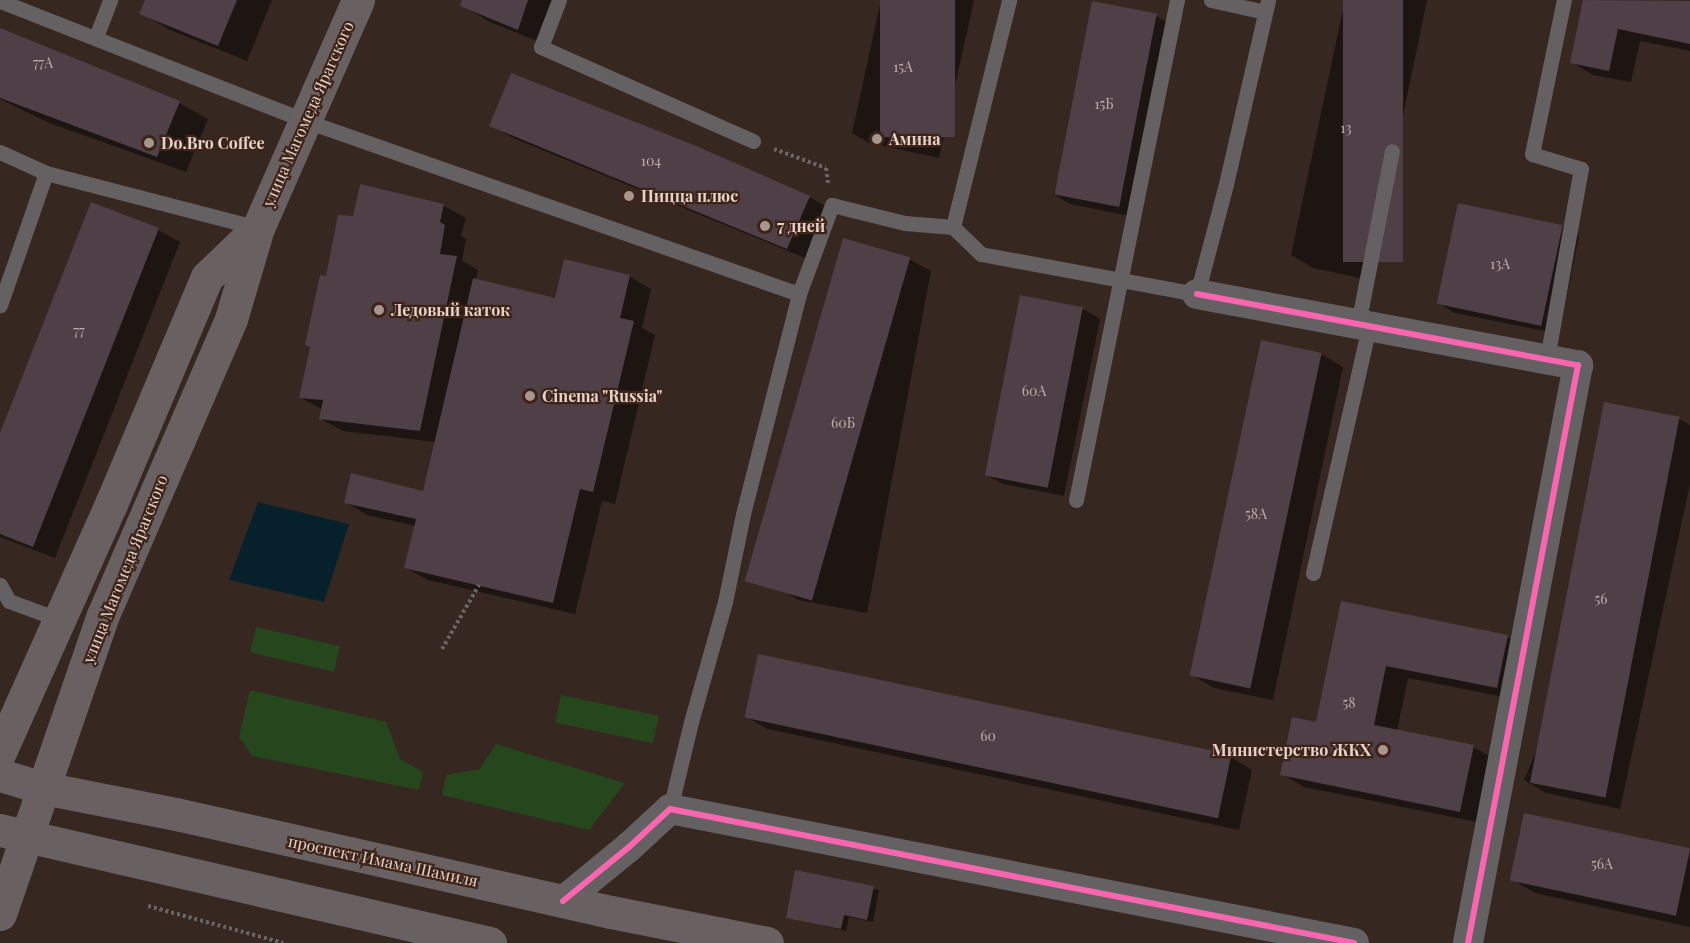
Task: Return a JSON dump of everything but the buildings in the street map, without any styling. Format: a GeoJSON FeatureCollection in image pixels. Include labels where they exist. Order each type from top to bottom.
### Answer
{"type":"FeatureCollection","features":[{"type":"Feature","properties":{"kind":"main road","name":"улица Магомеда Ярагского"},"geometry":{"type":"LineString","coordinates":[[0,914],[14,834],[44,788],[103,615],[231,319],[258,228],[358,0]]}},
{"type":"Feature","properties":{"kind":"main road","name":"улица Магомеда Ярагского"},"geometry":{"type":"LineString","coordinates":[[0,752],[111,504],[207,277],[258,228]]}},
{"type":"Feature","properties":{"kind":"main road","name":"проспект Имама Шамиля"},"geometry":{"type":"LineString","coordinates":[[0,776],[44,788],[176,814],[563,901],[767,943]]}},
{"type":"Feature","properties":{"kind":"main road"},"geometry":{"type":"LineString","coordinates":[[14,834],[490,943]]}},
{"type":"Feature","properties":{"kind":"street"},"geometry":{"type":"LineString","coordinates":[[1197,294],[1578,365],[1468,943]]}},
{"type":"Feature","properties":{"kind":"street"},"geometry":{"type":"LineString","coordinates":[[563,901],[629,847],[670,809],[1354,943]]}},
{"type":"Feature","properties":{"kind":"lane"},"geometry":{"type":"LineString","coordinates":[[96,37],[110,0]]}},
{"type":"Feature","properties":{"kind":"lane"},"geometry":{"type":"LineString","coordinates":[[559,0],[541,47],[753,141]]}},
{"type":"Feature","properties":{"kind":"lane"},"geometry":{"type":"LineString","coordinates":[[953,227],[1009,0]]}},
{"type":"Feature","properties":{"kind":"lane"},"geometry":{"type":"LineString","coordinates":[[1076,500],[1177,0]]}},
{"type":"Feature","properties":{"kind":"lane"},"geometry":{"type":"LineString","coordinates":[[670,809],[691,722],[725,602],[743,513],[799,294],[832,205],[905,223],[953,227],[981,254],[1197,294],[1226,184],[1267,6],[1211,0]]}},
{"type":"Feature","properties":{"kind":"lane"},"geometry":{"type":"LineString","coordinates":[[1547,359],[1581,169],[1532,154],[1564,0]]}},
{"type":"Feature","properties":{"kind":"lane"},"geometry":{"type":"LineString","coordinates":[[0,1],[306,121],[799,294]]}},
{"type":"Feature","properties":{"kind":"lane"},"geometry":{"type":"LineString","coordinates":[[1313,573],[1363,325],[1392,151]]}},
{"type":"Feature","properties":{"kind":"lane"},"geometry":{"type":"LineString","coordinates":[[0,152],[46,173],[258,228]]}},
{"type":"Feature","properties":{"kind":"lane"},"geometry":{"type":"LineString","coordinates":[[0,305],[46,173]]}},
{"type":"Feature","properties":{"kind":"lane"},"geometry":{"type":"LineString","coordinates":[[0,585],[9,602],[58,619]]}},
{"type":"Feature","properties":{"kind":"path"},"geometry":{"type":"LineString","coordinates":[[753,141],[826,168],[832,205]]}},
{"type":"Feature","properties":{"kind":"path"},"geometry":{"type":"LineString","coordinates":[[442,649],[479,585]]}},
{"type":"Feature","properties":{"kind":"path"},"geometry":{"type":"LineString","coordinates":[[148,906],[282,943]]}},
{"type":"Feature","properties":{"kind":"green space"},"geometry":{"type":"Polygon","coordinates":[[[256,627],[340,646],[334,672],[250,652],[256,627]]]}},
{"type":"Feature","properties":{"kind":"green space"},"geometry":{"type":"Polygon","coordinates":[[[250,690],[386,722],[400,759],[423,772],[419,790],[252,756],[239,737],[250,690]]]}},
{"type":"Feature","properties":{"kind":"green space"},"geometry":{"type":"Polygon","coordinates":[[[561,695],[659,716],[653,743],[555,722],[561,695]]]}},
{"type":"Feature","properties":{"kind":"green space"},"geometry":{"type":"Polygon","coordinates":[[[496,744],[625,783],[589,830],[442,795],[446,775],[480,769],[496,744]]]}},
{"type":"Feature","properties":{"kind":"water"},"geometry":{"type":"Polygon","coordinates":[[[258,502],[349,524],[324,602],[229,580],[258,502]]]}},
{"type":"Feature","properties":{"kind":"cycle path"},"geometry":{"type":"LineString","coordinates":[[1197,294],[1578,365],[1468,943]]}},
{"type":"Feature","properties":{"kind":"cycle path"},"geometry":{"type":"LineString","coordinates":[[563,901],[629,847],[670,809],[1354,943]]}},
{"type":"Feature","properties":{"kind":"place","name":"Амина"},"geometry":{"type":"Point","coordinates":[877,139]}},
{"type":"Feature","properties":{"kind":"place","name":"Do.Bro Coffee"},"geometry":{"type":"Point","coordinates":[149,143]}},
{"type":"Feature","properties":{"kind":"place","name":"Пицца плюс"},"geometry":{"type":"Point","coordinates":[629,196]}},
{"type":"Feature","properties":{"kind":"place","name":"7 дней"},"geometry":{"type":"Point","coordinates":[765,226]}},
{"type":"Feature","properties":{"kind":"place","name":"Ледовый каток"},"geometry":{"type":"Point","coordinates":[379,310]}},
{"type":"Feature","properties":{"kind":"place","name":"Cinema \"Russia\""},"geometry":{"type":"Point","coordinates":[530,396]}},
{"type":"Feature","properties":{"kind":"place","name":"Министерство ЖКХ"},"geometry":{"type":"Point","coordinates":[1383,750]}}]}
